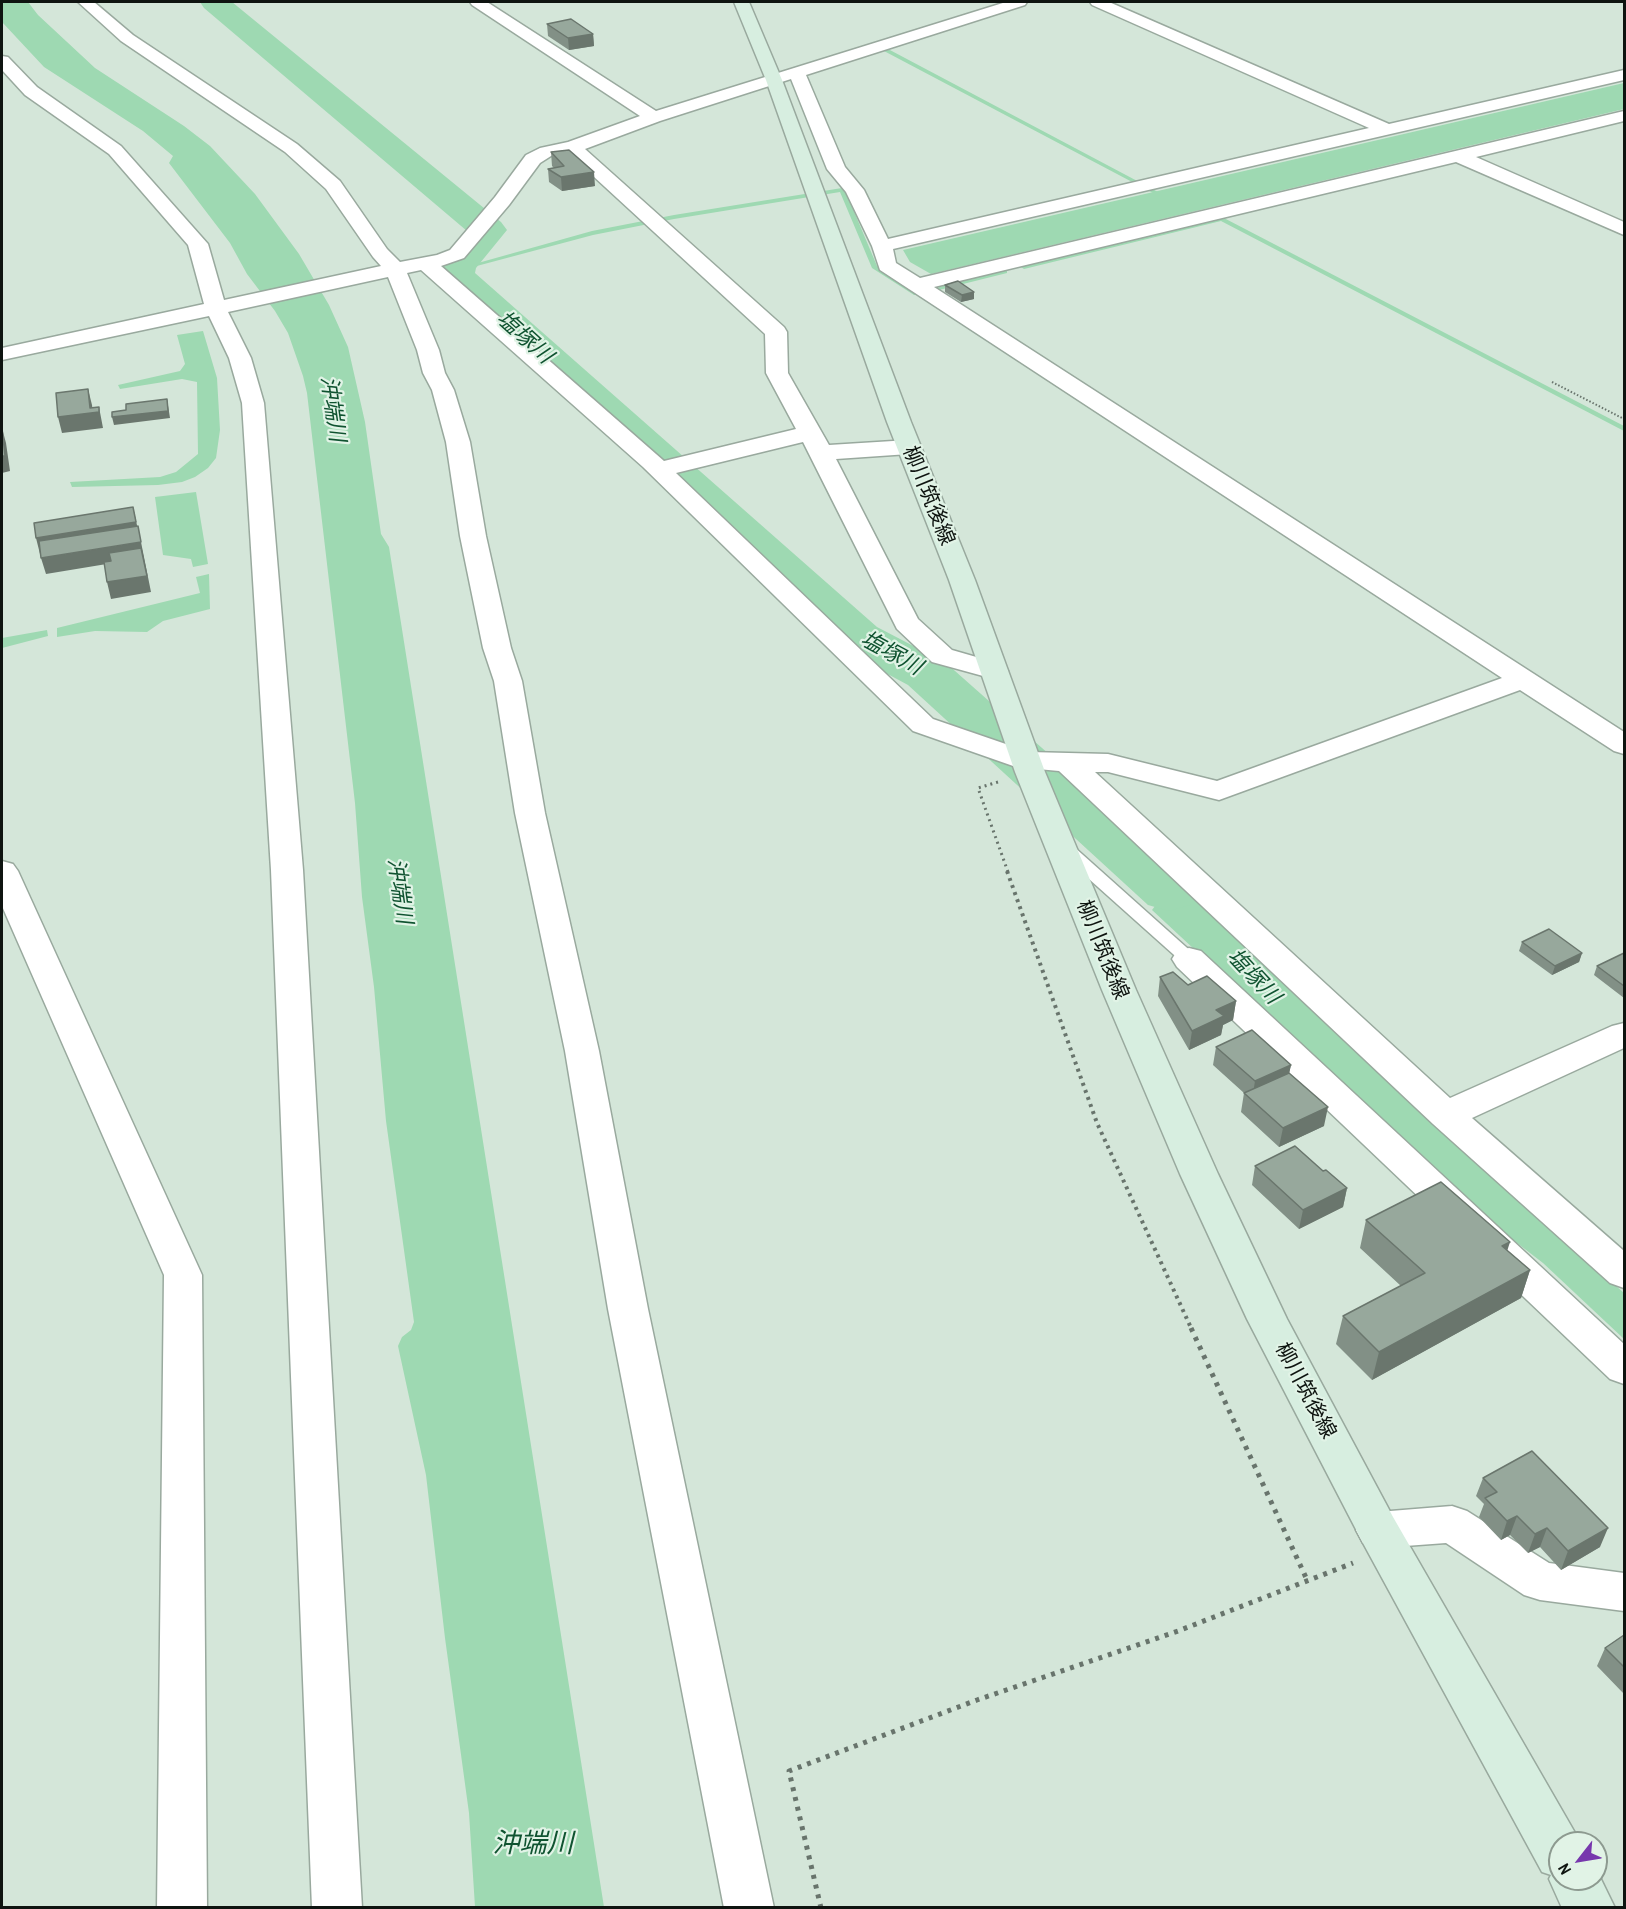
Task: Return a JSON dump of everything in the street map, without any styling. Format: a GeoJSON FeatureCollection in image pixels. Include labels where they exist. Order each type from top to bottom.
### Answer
{"type":"FeatureCollection","features":[{"type":"Feature","properties":{"kind":"main road","name":"柳川筑後線"},"geometry":{"type":"LineString","coordinates":[[741,2],[786,77],[909,447],[962,580],[1028,766],[1119,990],[1199,1174],[1267,1319],[1383,1539],[1548,1834]]}},
{"type":"Feature","properties":{"kind":"main road"},"geometry":{"type":"LineString","coordinates":[[1581,1891],[1590,1908]]}},
{"type":"Feature","properties":{"kind":"street"},"geometry":{"type":"LineString","coordinates":[[85,2],[127,38],[317,168],[350,206],[380,253],[410,267],[659,470],[923,725],[1028,766],[1067,762],[1108,763],[1219,791],[1524,679]]}},
{"type":"Feature","properties":{"kind":"street"},"geometry":{"type":"LineString","coordinates":[[477,2],[654,117]]}},
{"type":"Feature","properties":{"kind":"street"},"geometry":{"type":"LineString","coordinates":[[2,354],[97,336],[349,278],[410,267],[457,254],[502,201],[533,159],[546,152],[572,147],[654,117],[1020,2]]}},
{"type":"Feature","properties":{"kind":"street"},"geometry":{"type":"LineString","coordinates":[[1097,2],[1386,129]]}},
{"type":"Feature","properties":{"kind":"street"},"geometry":{"type":"LineString","coordinates":[[2,61],[31,91],[115,150],[198,244],[229,305],[240,358],[254,403],[287,870],[337,1908]]}},
{"type":"Feature","properties":{"kind":"street"},"geometry":{"type":"LineString","coordinates":[[882,246],[1624,75]]}},
{"type":"Feature","properties":{"kind":"street"},"geometry":{"type":"LineString","coordinates":[[786,77],[836,169],[855,190],[882,246],[887,266],[1624,746]]}},
{"type":"Feature","properties":{"kind":"street"},"geometry":{"type":"LineString","coordinates":[[917,285],[1624,117]]}},
{"type":"Feature","properties":{"kind":"street"},"geometry":{"type":"LineString","coordinates":[[572,147],[776,332],[777,373],[816,443],[907,623],[942,656],[993,671]]}},
{"type":"Feature","properties":{"kind":"street"},"geometry":{"type":"LineString","coordinates":[[1459,156],[1624,229]]}},
{"type":"Feature","properties":{"kind":"street"},"geometry":{"type":"LineString","coordinates":[[410,267],[434,373],[443,390],[458,442],[473,536],[497,648],[508,681],[530,813],[582,1052],[628,1309],[749,1908]]}},
{"type":"Feature","properties":{"kind":"street"},"geometry":{"type":"LineString","coordinates":[[659,470],[816,443],[909,447]]}},
{"type":"Feature","properties":{"kind":"street"},"geometry":{"type":"LineString","coordinates":[[1067,762],[1446,1115],[1624,1273]]}},
{"type":"Feature","properties":{"kind":"street"},"geometry":{"type":"LineString","coordinates":[[2,871],[183,1275],[183,1908]]}},
{"type":"Feature","properties":{"kind":"street"},"geometry":{"type":"LineString","coordinates":[[1189,959],[1624,1368]]}},
{"type":"Feature","properties":{"kind":"street"},"geometry":{"type":"LineString","coordinates":[[1446,1115],[1623,1037]]}},
{"type":"Feature","properties":{"kind":"street"},"geometry":{"type":"LineString","coordinates":[[1383,1539],[1452,1524],[1540,1581],[1624,1592]]}},
{"type":"Feature","properties":{"kind":"lane"},"geometry":{"type":"LineString","coordinates":[[1059,843],[1189,959]]}},
{"type":"Feature","properties":{"kind":"path"},"geometry":{"type":"LineString","coordinates":[[1552,382],[1624,419]]}},
{"type":"Feature","properties":{"kind":"path"},"geometry":{"type":"LineString","coordinates":[[1028,766],[978,788],[1097,1123],[1308,1582]]}},
{"type":"Feature","properties":{"kind":"path"},"geometry":{"type":"LineString","coordinates":[[821,1908],[789,1772],[977,1700],[1178,1631],[1308,1582],[1383,1539]]}},
{"type":"Feature","properties":{"kind":"water","name":"沖端川"},"geometry":{"type":"Polygon","coordinates":[[[2,2],[28,2],[38,15],[95,68],[184,126],[210,146],[255,194],[299,254],[329,305],[348,347],[365,422],[381,534],[389,547],[604,1907],[475,1907],[469,1813],[426,1475],[398,1346],[402,1337],[411,1330],[414,1322],[386,1121],[374,987],[362,897],[355,803],[307,393],[303,376],[288,333],[275,311],[247,274],[230,243],[169,163],[173,156],[143,131],[44,67],[2,22],[2,2]]]}},
{"type":"Feature","properties":{"kind":"water"},"geometry":{"type":"Polygon","coordinates":[[[1624,83],[1624,109],[931,274],[910,262],[903,250],[1624,83]]]}},
{"type":"Feature","properties":{"kind":"water"},"geometry":{"type":"Polygon","coordinates":[[[203,331],[217,378],[220,430],[216,458],[208,468],[182,482],[158,485],[72,487],[70,482],[160,477],[176,472],[198,454],[197,382],[182,379],[120,389],[118,385],[180,371],[185,364],[177,335],[203,331]]]}},
{"type":"Feature","properties":{"kind":"water"},"geometry":{"type":"Polygon","coordinates":[[[196,492],[208,564],[193,567],[191,559],[163,555],[155,497],[196,492]]]}},
{"type":"Feature","properties":{"kind":"water"},"geometry":{"type":"Polygon","coordinates":[[[209,574],[210,609],[163,621],[147,632],[95,631],[57,637],[57,628],[200,593],[196,577],[209,574]]]}},
{"type":"Feature","properties":{"kind":"water"},"geometry":{"type":"Polygon","coordinates":[[[47,630],[48,636],[2,648],[2,638],[47,630]]]}},
{"type":"Feature","properties":{"kind":"water","name":"塩塚川"},"geometry":{"type":"Polygon","coordinates":[[[1115,821],[1499,1183],[1624,1293],[1624,1339],[1543,1263],[1478,1213],[1152,910],[1155,906],[1099,841],[1115,821]]]}},
{"type":"Feature","properties":{"kind":"building"},"geometry":{"type":"Polygon","coordinates":[[[571,19],[593,34],[568,38],[547,24],[571,19]]]}},
{"type":"Feature","properties":{"kind":"building"},"geometry":{"type":"Polygon","coordinates":[[[569,150],[594,172],[561,177],[548,169],[564,166],[551,152],[569,150]]]}},
{"type":"Feature","properties":{"kind":"building"},"geometry":{"type":"Polygon","coordinates":[[[958,281],[974,292],[962,295],[945,285],[958,281]]]}},
{"type":"Feature","properties":{"kind":"building"},"geometry":{"type":"Polygon","coordinates":[[[88,389],[90,408],[99,407],[99,412],[58,417],[56,393],[88,389]]]}},
{"type":"Feature","properties":{"kind":"building"},"geometry":{"type":"Polygon","coordinates":[[[167,399],[168,411],[112,417],[112,412],[126,410],[126,404],[167,399]]]}},
{"type":"Feature","properties":{"kind":"building"},"geometry":{"type":"Polygon","coordinates":[[[2,428],[5,456],[2,456],[2,428]]]}},
{"type":"Feature","properties":{"kind":"building"},"geometry":{"type":"Polygon","coordinates":[[[133,507],[136,522],[36,538],[34,523],[133,507]]]}},
{"type":"Feature","properties":{"kind":"building"},"geometry":{"type":"Polygon","coordinates":[[[138,526],[141,542],[41,558],[39,541],[138,526]]]}},
{"type":"Feature","properties":{"kind":"building"},"geometry":{"type":"Polygon","coordinates":[[[141,548],[147,576],[107,582],[104,562],[111,561],[109,553],[141,548]]]}},
{"type":"Feature","properties":{"kind":"building"},"geometry":{"type":"Polygon","coordinates":[[[1549,929],[1582,953],[1555,966],[1522,942],[1549,929]]]}},
{"type":"Feature","properties":{"kind":"building"},"geometry":{"type":"Polygon","coordinates":[[[1624,953],[1624,986],[1597,966],[1624,953]]]}},
{"type":"Feature","properties":{"kind":"building"},"geometry":{"type":"Polygon","coordinates":[[[1173,972],[1188,985],[1207,976],[1236,1001],[1216,1010],[1224,1016],[1192,1031],[1160,977],[1173,972]]]}},
{"type":"Feature","properties":{"kind":"building"},"geometry":{"type":"Polygon","coordinates":[[[1252,1030],[1291,1065],[1255,1081],[1216,1047],[1252,1030]]]}},
{"type":"Feature","properties":{"kind":"building"},"geometry":{"type":"Polygon","coordinates":[[[1289,1073],[1328,1107],[1283,1128],[1244,1093],[1289,1073]]]}},
{"type":"Feature","properties":{"kind":"building"},"geometry":{"type":"Polygon","coordinates":[[[1295,1146],[1323,1171],[1326,1170],[1347,1188],[1303,1210],[1255,1166],[1295,1146]]]}},
{"type":"Feature","properties":{"kind":"building"},"geometry":{"type":"Polygon","coordinates":[[[1441,1182],[1510,1242],[1502,1246],[1530,1270],[1379,1352],[1343,1316],[1425,1273],[1366,1220],[1441,1182]]]}},
{"type":"Feature","properties":{"kind":"building"},"geometry":{"type":"Polygon","coordinates":[[[1532,1451],[1608,1528],[1568,1551],[1547,1528],[1535,1534],[1517,1516],[1507,1521],[1485,1498],[1497,1492],[1483,1478],[1532,1451]]]}},
{"type":"Feature","properties":{"kind":"building"},"geometry":{"type":"Polygon","coordinates":[[[1624,1635],[1624,1667],[1605,1648],[1624,1635]]]}},
{"type":"Feature","properties":{"kind":"waterway","name":"塩塚川"},"geometry":{"type":"LineString","coordinates":[[214,2],[488,230],[457,266],[455,276],[859,638],[927,674],[1169,892]]}},
{"type":"Feature","properties":{"kind":"waterway"},"geometry":{"type":"LineString","coordinates":[[886,50],[1155,192]]}},
{"type":"Feature","properties":{"kind":"waterway"},"geometry":{"type":"LineString","coordinates":[[456,270],[592,233],[674,217],[842,190],[874,267],[916,294]]}},
{"type":"Feature","properties":{"kind":"waterway"},"geometry":{"type":"LineString","coordinates":[[1024,267],[1222,219],[1624,429]]}},
{"type":"Feature","properties":{"kind":"waterway"},"geometry":{"type":"LineString","coordinates":[[935,289],[1005,272]]}}]}
